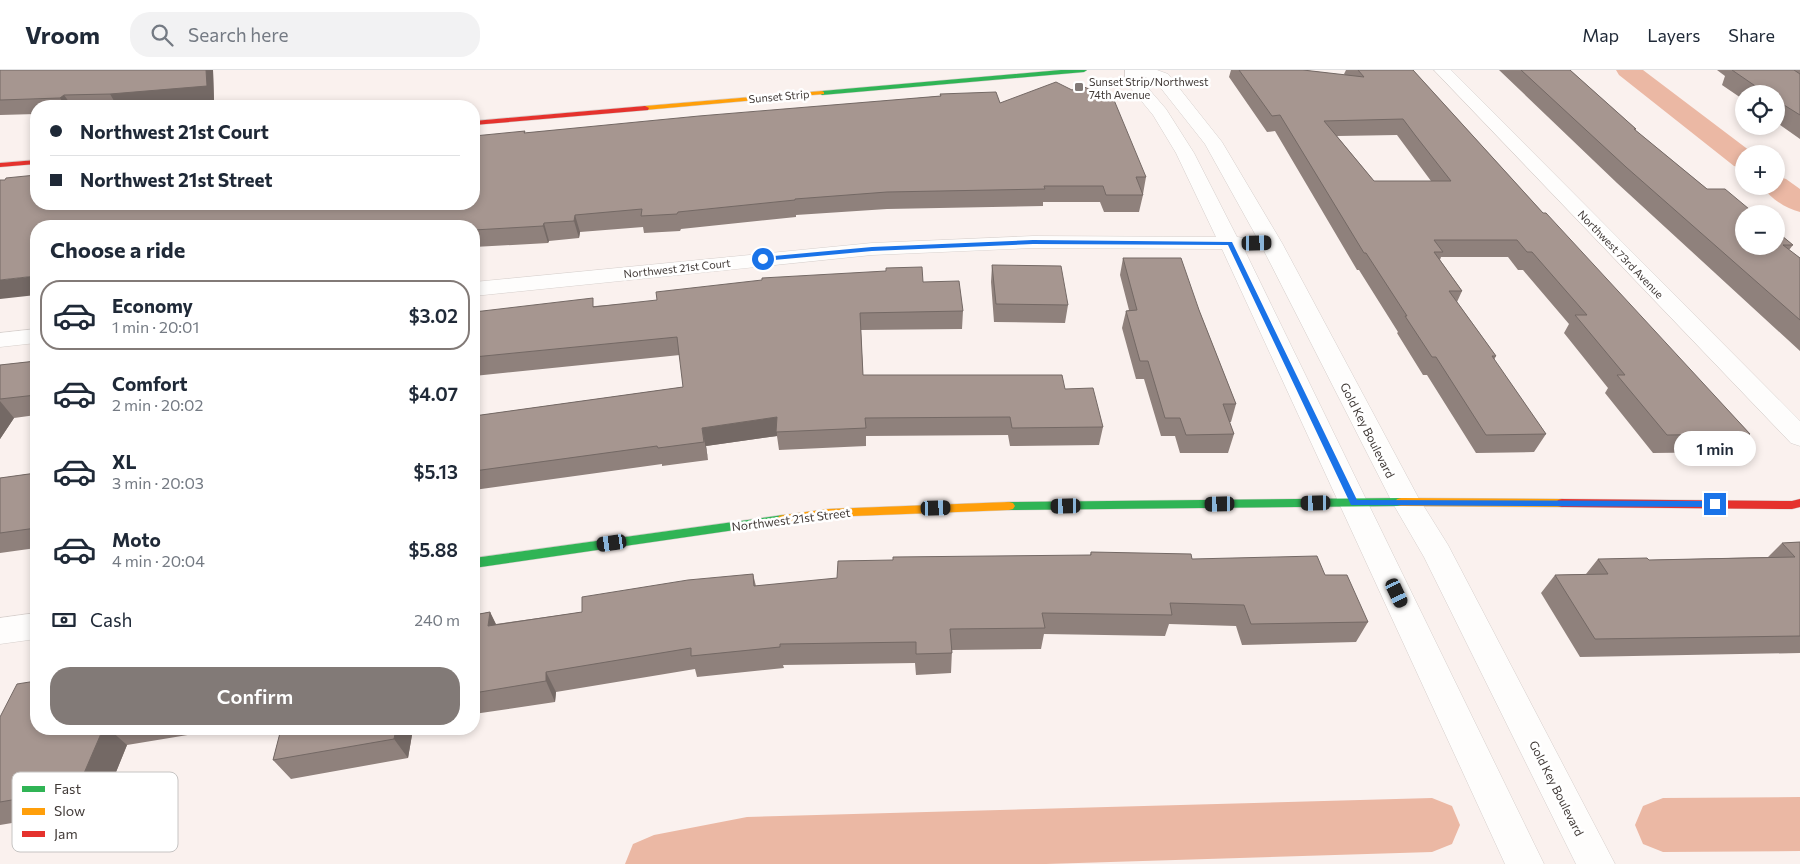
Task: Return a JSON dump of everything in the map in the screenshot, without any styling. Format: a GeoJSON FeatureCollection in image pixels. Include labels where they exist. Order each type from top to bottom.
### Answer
{"type":"FeatureCollection","features":[{"type":"Feature","properties":{"kind":"street","name":"Sunset Strip"},"geometry":{"type":"LineString","coordinates":[[480,122],[1084,70]]}},
{"type":"Feature","properties":{"kind":"street"},"geometry":{"type":"LineString","coordinates":[[1133,70],[1133,81],[1160,113],[1185,153],[1230,243],[1525,864]]}},
{"type":"Feature","properties":{"kind":"street","name":"Gold Key Boulevard"},"geometry":{"type":"LineString","coordinates":[[1143,70],[1162,78],[1213,142],[1271,243],[1406,502],[1437,554],[1596,864]]}},
{"type":"Feature","properties":{"kind":"street","name":"Northwest 73rd Avenue"},"geometry":{"type":"LineString","coordinates":[[1442,70],[1800,437]]}},
{"type":"Feature","properties":{"kind":"street"},"geometry":{"type":"LineString","coordinates":[[0,165],[30,162]]}},
{"type":"Feature","properties":{"kind":"street","name":"Northwest 21st Court"},"geometry":{"type":"LineString","coordinates":[[480,288],[872,249],[1033,242],[1271,243]]}},
{"type":"Feature","properties":{"kind":"street"},"geometry":{"type":"LineString","coordinates":[[0,340],[30,337]]}},
{"type":"Feature","properties":{"kind":"street","name":"Northwest 21st Street"},"geometry":{"type":"LineString","coordinates":[[480,562],[828,513],[990,506],[1406,502],[1792,505],[1800,503]]}},
{"type":"Feature","properties":{"kind":"street"},"geometry":{"type":"LineString","coordinates":[[0,631],[30,627]]}},
{"type":"Feature","properties":{"kind":"building"},"geometry":{"type":"Polygon","coordinates":[[[0,70],[206,70],[207,86],[110,94],[64,95],[60,98],[0,100],[0,70]]]}},
{"type":"Feature","properties":{"kind":"building"},"geometry":{"type":"Polygon","coordinates":[[[1239,70],[1303,70],[1364,77],[1358,70],[1413,70],[1543,213],[1546,213],[1750,434],[1667,435],[1617,375],[1625,375],[1575,315],[1587,315],[1532,252],[1527,252],[1517,240],[1434,240],[1443,252],[1434,252],[1462,291],[1449,291],[1496,356],[1492,356],[1546,434],[1486,435],[1436,357],[1432,357],[1366,253],[1364,253],[1280,115],[1272,116],[1239,70]],[[1403,119],[1324,121],[1374,181],[1451,181],[1403,119]]]}},
{"type":"Feature","properties":{"kind":"building"},"geometry":{"type":"Polygon","coordinates":[[[1521,70],[1570,70],[1636,129],[1634,129],[1707,189],[1725,189],[1744,205],[1735,205],[1735,255],[1785,255],[1785,247],[1800,258],[1800,320],[1626,167],[1521,70]]]}},
{"type":"Feature","properties":{"kind":"building"},"geometry":{"type":"Polygon","coordinates":[[[1732,70],[1794,70],[1800,74],[1800,115],[1785,106],[1785,85],[1754,85],[1732,70]]]}},
{"type":"Feature","properties":{"kind":"building"},"geometry":{"type":"Polygon","coordinates":[[[1056,82],[1072,90],[1082,86],[1114,100],[1146,177],[1136,177],[1143,195],[1106,195],[1103,186],[1044,186],[1045,189],[887,192],[795,199],[678,212],[677,214],[641,216],[642,209],[575,215],[574,221],[544,223],[543,226],[480,230],[480,220],[30,220],[30,277],[0,280],[0,180],[5,180],[6,178],[30,176],[30,210],[480,210],[480,135],[941,96],[940,94],[996,92],[1000,103],[1056,82]]]}},
{"type":"Feature","properties":{"kind":"building"},"geometry":{"type":"Polygon","coordinates":[[[1785,238],[1793,245],[1785,245],[1785,238]]]}},
{"type":"Feature","properties":{"kind":"building"},"geometry":{"type":"Polygon","coordinates":[[[1123,258],[1181,258],[1236,404],[1223,404],[1234,434],[1186,435],[1180,418],[1165,418],[1148,361],[1140,361],[1126,311],[1137,310],[1123,258]]]}},
{"type":"Feature","properties":{"kind":"building"},"geometry":{"type":"Polygon","coordinates":[[[992,265],[1061,266],[1068,305],[996,304],[992,265]]]}},
{"type":"Feature","properties":{"kind":"building"},"geometry":{"type":"Polygon","coordinates":[[[922,267],[923,282],[959,281],[963,311],[860,313],[863,375],[1062,375],[1065,389],[1093,388],[1103,427],[1012,428],[1010,417],[865,418],[866,428],[776,432],[777,417],[702,428],[704,442],[658,448],[657,446],[480,470],[480,415],[683,387],[677,337],[480,356],[480,311],[593,298],[593,307],[657,300],[656,292],[762,280],[762,278],[886,271],[886,268],[922,267]]]}},
{"type":"Feature","properties":{"kind":"building"},"geometry":{"type":"Polygon","coordinates":[[[30,362],[30,396],[0,399],[0,365],[30,362]]]}},
{"type":"Feature","properties":{"kind":"building"},"geometry":{"type":"Polygon","coordinates":[[[30,474],[30,529],[0,533],[0,478],[30,474]]]}},
{"type":"Feature","properties":{"kind":"building"},"geometry":{"type":"Polygon","coordinates":[[[1800,542],[1800,636],[1595,639],[1555,575],[1608,574],[1598,559],[1647,558],[1649,560],[1795,557],[1782,543],[1800,542]]]}},
{"type":"Feature","properties":{"kind":"building"},"geometry":{"type":"Polygon","coordinates":[[[1091,552],[1191,554],[1192,559],[1317,556],[1325,575],[1347,575],[1368,622],[1251,624],[1244,605],[1170,603],[1172,615],[1042,613],[1045,628],[950,629],[952,653],[916,654],[916,642],[780,644],[780,647],[691,656],[691,648],[546,672],[546,681],[480,692],[480,614],[490,612],[488,626],[582,612],[582,597],[688,580],[753,574],[754,586],[837,578],[838,561],[893,560],[893,557],[1091,555],[1091,552]]]}},
{"type":"Feature","properties":{"kind":"building"},"geometry":{"type":"Polygon","coordinates":[[[30,682],[30,735],[100,735],[85,772],[12,772],[12,800],[0,802],[0,717],[17,684],[30,682]]]}},
{"type":"Feature","properties":{"kind":"building"},"geometry":{"type":"Polygon","coordinates":[[[279,735],[395,735],[394,739],[273,760],[279,735]]]}},
{"type":"Feature","properties":{"kind":"waterway"},"geometry":{"type":"LineString","coordinates":[[1628,70],[1735,153]]}},
{"type":"Feature","properties":{"kind":"waterway"},"geometry":{"type":"LineString","coordinates":[[1785,192],[1800,203]]}},
{"type":"Feature","properties":{"kind":"waterway"},"geometry":{"type":"LineString","coordinates":[[1663,825],[1800,824]]}},
{"type":"Feature","properties":{"kind":"waterway"},"geometry":{"type":"LineString","coordinates":[[654,864],[747,845],[1432,825]]}},
{"type":"Feature","properties":{"kind":"traffic: fast"},"geometry":{"type":"LineString","coordinates":[[822,93],[1084,70]]}},
{"type":"Feature","properties":{"kind":"traffic: fast"},"geometry":{"type":"LineString","coordinates":[[1009,506],[1401,502]]}},
{"type":"Feature","properties":{"kind":"traffic: fast"},"geometry":{"type":"LineString","coordinates":[[480,562],[783,519]]}},
{"type":"Feature","properties":{"kind":"traffic: slow"},"geometry":{"type":"LineString","coordinates":[[645,108],[822,93]]}},
{"type":"Feature","properties":{"kind":"traffic: slow"},"geometry":{"type":"LineString","coordinates":[[1401,502],[1562,503]]}},
{"type":"Feature","properties":{"kind":"traffic: slow"},"geometry":{"type":"LineString","coordinates":[[783,519],[828,513],[1009,506]]}},
{"type":"Feature","properties":{"kind":"traffic: jam"},"geometry":{"type":"LineString","coordinates":[[480,122],[645,108]]}},
{"type":"Feature","properties":{"kind":"traffic: jam"},"geometry":{"type":"LineString","coordinates":[[0,165],[30,162]]}},
{"type":"Feature","properties":{"kind":"traffic: jam"},"geometry":{"type":"LineString","coordinates":[[1562,503],[1792,505],[1800,503]]}},
{"type":"Feature","properties":{"kind":"place","name":"Sunset Strip/Northwest 74th Avenue"},"geometry":{"type":"Point","coordinates":[1079,87]}},
{"type":"Feature","properties":{"kind":"route"},"geometry":{"type":"LineString","coordinates":[[763,259],[872,249],[1033,242],[1230,243],[1354,503],[1715,504]]}}]}
